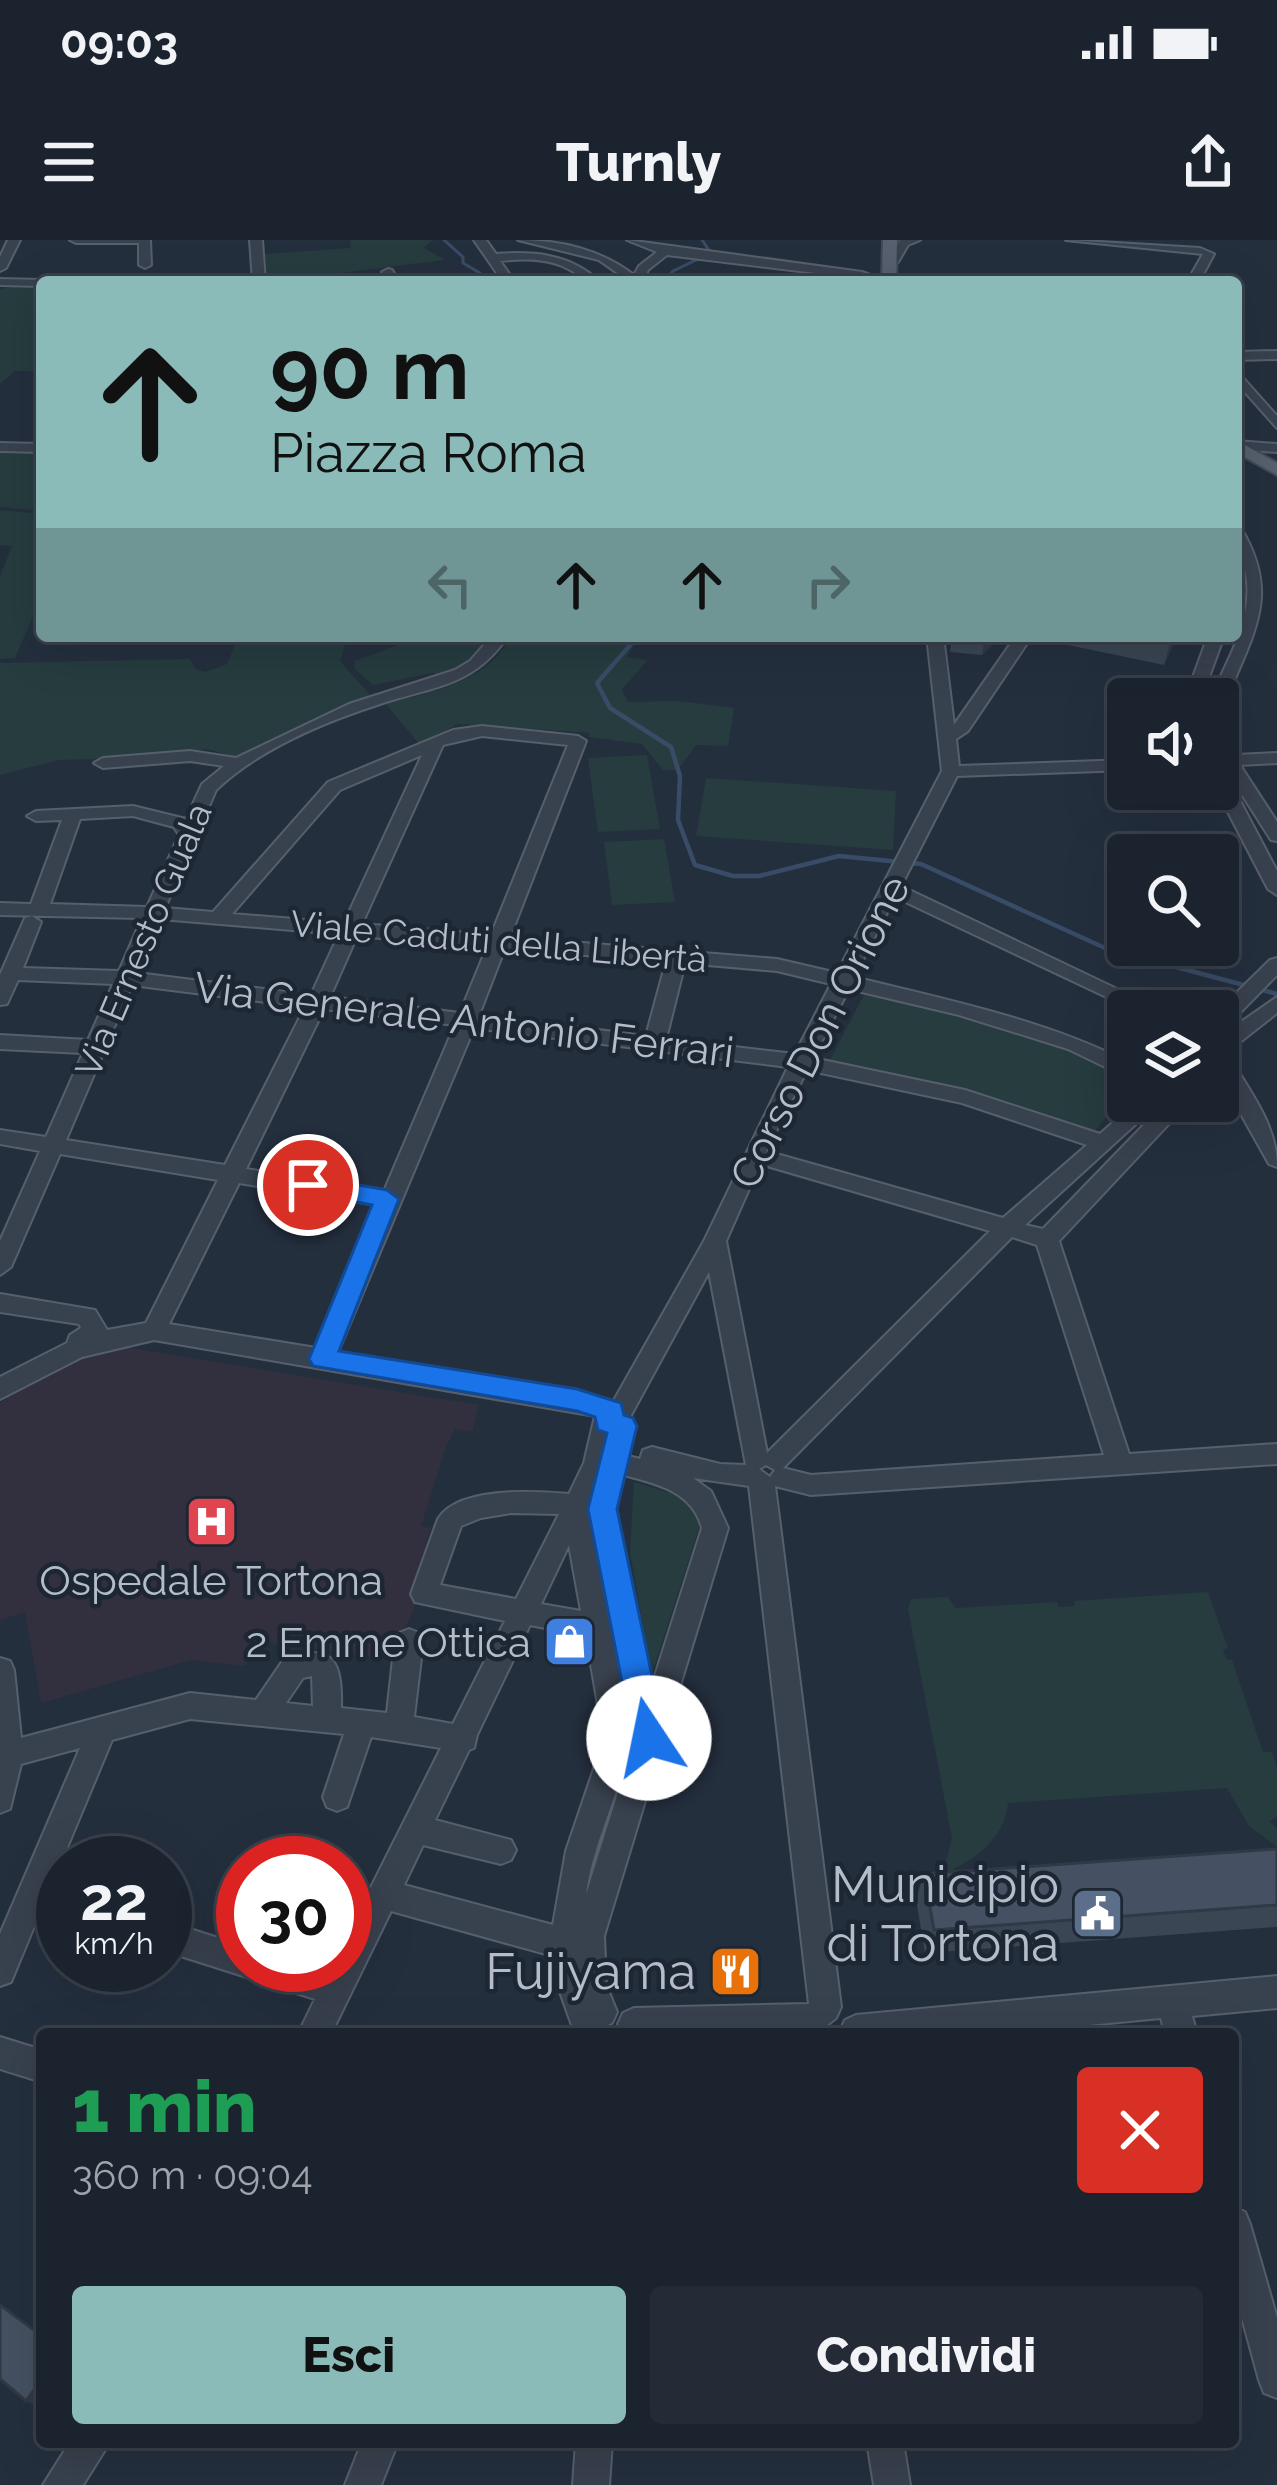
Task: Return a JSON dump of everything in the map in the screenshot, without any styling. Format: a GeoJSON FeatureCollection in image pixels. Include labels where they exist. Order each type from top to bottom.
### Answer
{"type":"FeatureCollection","features":[{"type":"Feature","properties":{"kind":"main road"},"geometry":{"type":"LineString","coordinates":[[1242,449],[1277,470]]}},
{"type":"Feature","properties":{"kind":"street"},"geometry":{"type":"LineString","coordinates":[[0,268],[14,240]]}},
{"type":"Feature","properties":{"kind":"street"},"geometry":{"type":"LineString","coordinates":[[73,240],[140,240],[145,265]]}},
{"type":"Feature","properties":{"kind":"street"},"geometry":{"type":"LineString","coordinates":[[256,240],[259,276]]}},
{"type":"Feature","properties":{"kind":"street"},"geometry":{"type":"LineString","coordinates":[[481,240],[504,276]]}},
{"type":"Feature","properties":{"kind":"street"},"geometry":{"type":"LineString","coordinates":[[524,240],[603,257],[629,276]]}},
{"type":"Feature","properties":{"kind":"street"},"geometry":{"type":"LineString","coordinates":[[632,240],[665,251],[703,252],[857,276]]}},
{"type":"Feature","properties":{"kind":"street"},"geometry":{"type":"LineString","coordinates":[[892,250],[914,240]]}},
{"type":"Feature","properties":{"kind":"street"},"geometry":{"type":"LineString","coordinates":[[1072,240],[1209,249],[1196,276]]}},
{"type":"Feature","properties":{"kind":"street"},"geometry":{"type":"LineString","coordinates":[[640,276],[665,251]]}},
{"type":"Feature","properties":{"kind":"street"},"geometry":{"type":"LineString","coordinates":[[491,258],[555,260],[589,276]]}},
{"type":"Feature","properties":{"kind":"street"},"geometry":{"type":"LineString","coordinates":[[0,282],[36,283]]}},
{"type":"Feature","properties":{"kind":"street"},"geometry":{"type":"LineString","coordinates":[[1242,356],[1277,355]]}},
{"type":"Feature","properties":{"kind":"street"},"geometry":{"type":"LineString","coordinates":[[1242,381],[1277,424]]}},
{"type":"Feature","properties":{"kind":"street"},"geometry":{"type":"LineString","coordinates":[[1242,445],[1277,448]]}},
{"type":"Feature","properties":{"kind":"street"},"geometry":{"type":"LineString","coordinates":[[0,448],[36,448]]}},
{"type":"Feature","properties":{"kind":"street"},"geometry":{"type":"LineString","coordinates":[[1229,678],[1269,601],[1261,568],[1242,540]]}},
{"type":"Feature","properties":{"kind":"street","name":"Via Ernesto Guala"},"geometry":{"type":"LineString","coordinates":[[0,1267],[208,788],[236,764],[372,701],[451,680],[473,668],[497,642]]}},
{"type":"Feature","properties":{"kind":"street"},"geometry":{"type":"LineString","coordinates":[[936,642],[951,771],[1107,767]]}},
{"type":"Feature","properties":{"kind":"street"},"geometry":{"type":"LineString","coordinates":[[948,736],[962,728],[1020,642]]}},
{"type":"Feature","properties":{"kind":"street"},"geometry":{"type":"LineString","coordinates":[[1201,678],[1214,642]]}},
{"type":"Feature","properties":{"kind":"street"},"geometry":{"type":"LineString","coordinates":[[218,918],[334,787],[436,742],[482,731],[570,737],[580,746],[322,1359]]}},
{"type":"Feature","properties":{"kind":"street"},"geometry":{"type":"LineString","coordinates":[[154,1331],[318,1001],[436,742]]}},
{"type":"Feature","properties":{"kind":"street"},"geometry":{"type":"LineString","coordinates":[[103,763],[206,754],[236,764]]}},
{"type":"Feature","properties":{"kind":"street"},"geometry":{"type":"LineString","coordinates":[[1239,762],[1277,758]]}},
{"type":"Feature","properties":{"kind":"street","name":"Corso Don Orione"},"geometry":{"type":"LineString","coordinates":[[616,1429],[951,771]]}},
{"type":"Feature","properties":{"kind":"street"},"geometry":{"type":"LineString","coordinates":[[1239,782],[1277,836]]}},
{"type":"Feature","properties":{"kind":"street"},"geometry":{"type":"LineString","coordinates":[[1239,809],[1260,808]]}},
{"type":"Feature","properties":{"kind":"street"},"geometry":{"type":"LineString","coordinates":[[1237,810],[1275,880]]}},
{"type":"Feature","properties":{"kind":"street"},"geometry":{"type":"LineString","coordinates":[[36,816],[151,813],[182,823],[186,832]]}},
{"type":"Feature","properties":{"kind":"street"},"geometry":{"type":"LineString","coordinates":[[0,999],[73,814]]}},
{"type":"Feature","properties":{"kind":"street"},"geometry":{"type":"LineString","coordinates":[[897,882],[1111,990]]}},
{"type":"Feature","properties":{"kind":"street","name":"Viale Caduti della Libertà"},"geometry":{"type":"LineString","coordinates":[[0,909],[35,915],[153,913],[777,965],[1075,1044],[1107,1060]]}},
{"type":"Feature","properties":{"kind":"street"},"geometry":{"type":"LineString","coordinates":[[655,1042],[677,956]]}},
{"type":"Feature","properties":{"kind":"street"},"geometry":{"type":"LineString","coordinates":[[1239,1003],[1272,971]]}},
{"type":"Feature","properties":{"kind":"street","name":"Via Generale Antonio Ferrari"},"geometry":{"type":"LineString","coordinates":[[12,974],[127,978],[800,1061],[965,1097],[1101,1142]]}},
{"type":"Feature","properties":{"kind":"street"},"geometry":{"type":"LineString","coordinates":[[1239,1032],[1276,1004]]}},
{"type":"Feature","properties":{"kind":"street"},"geometry":{"type":"LineString","coordinates":[[0,1042],[96,1047]]}},
{"type":"Feature","properties":{"kind":"street"},"geometry":{"type":"LineString","coordinates":[[1239,1115],[1277,1159]]}},
{"type":"Feature","properties":{"kind":"street"},"geometry":{"type":"LineString","coordinates":[[765,1472],[1010,1226],[1125,1122]]}},
{"type":"Feature","properties":{"kind":"street"},"geometry":{"type":"LineString","coordinates":[[1047,1239],[1160,1122]]}},
{"type":"Feature","properties":{"kind":"street"},"geometry":{"type":"LineString","coordinates":[[0,1137],[387,1199]]}},
{"type":"Feature","properties":{"kind":"street"},"geometry":{"type":"LineString","coordinates":[[753,1155],[1047,1239]]}},
{"type":"Feature","properties":{"kind":"street"},"geometry":{"type":"LineString","coordinates":[[1047,1239],[1119,1462]]}},
{"type":"Feature","properties":{"kind":"street"},"geometry":{"type":"LineString","coordinates":[[715,1241],[765,1472],[816,2020]]}},
{"type":"Feature","properties":{"kind":"street"},"geometry":{"type":"LineString","coordinates":[[0,1300],[94,1312],[111,1336]]}},
{"type":"Feature","properties":{"kind":"street"},"geometry":{"type":"LineString","coordinates":[[0,1300],[87,1316],[95,1331],[78,1341],[55,1345],[0,1375]]}},
{"type":"Feature","properties":{"kind":"street"},"geometry":{"type":"LineString","coordinates":[[0,1389],[58,1354],[111,1336],[154,1331],[577,1400],[695,1490],[711,1508],[715,1528],[589,1936],[591,2023]]}},
{"type":"Feature","properties":{"kind":"street"},"geometry":{"type":"LineString","coordinates":[[616,1429],[632,1451],[685,1466],[765,1472],[812,1484],[1277,1454]]}},
{"type":"Feature","properties":{"kind":"street"},"geometry":{"type":"LineString","coordinates":[[372,1912],[418,1830],[458,1738],[525,1609],[585,1506],[616,1429]]}},
{"type":"Feature","properties":{"kind":"street"},"geometry":{"type":"LineString","coordinates":[[591,2023],[572,1994],[566,1944],[571,1885],[615,1748],[585,1506],[597,1463],[616,1429]]}},
{"type":"Feature","properties":{"kind":"street"},"geometry":{"type":"LineString","coordinates":[[585,1506],[534,1499],[478,1507],[451,1519],[424,1594],[598,1626]]}},
{"type":"Feature","properties":{"kind":"street"},"geometry":{"type":"LineString","coordinates":[[585,1506],[649,1738]]}},
{"type":"Feature","properties":{"kind":"street"},"geometry":{"type":"LineString","coordinates":[[399,1727],[409,1641]]}},
{"type":"Feature","properties":{"kind":"street"},"geometry":{"type":"LineString","coordinates":[[263,1713],[294,1668],[317,1663],[328,1673],[327,1721]]}},
{"type":"Feature","properties":{"kind":"street"},"geometry":{"type":"LineString","coordinates":[[0,1670],[9,1754],[0,1799]]}},
{"type":"Feature","properties":{"kind":"street"},"geometry":{"type":"LineString","coordinates":[[9,1754],[190,1706],[399,1727],[458,1738]]}},
{"type":"Feature","properties":{"kind":"street"},"geometry":{"type":"LineString","coordinates":[[339,1789],[362,1724]]}},
{"type":"Feature","properties":{"kind":"street"},"geometry":{"type":"LineString","coordinates":[[0,1971],[102,1729]]}},
{"type":"Feature","properties":{"kind":"street"},"geometry":{"type":"LineString","coordinates":[[418,1830],[501,1850]]}},
{"type":"Feature","properties":{"kind":"street"},"geometry":{"type":"LineString","coordinates":[[383,1894],[566,1944]]}},
{"type":"Feature","properties":{"kind":"street"},"geometry":{"type":"LineString","coordinates":[[32,1895],[36,1896]]}},
{"type":"Feature","properties":{"kind":"street"},"geometry":{"type":"LineString","coordinates":[[316,2028],[326,1992]]}},
{"type":"Feature","properties":{"kind":"street"},"geometry":{"type":"LineString","coordinates":[[948,2028],[1177,2018],[1277,1992]]}},
{"type":"Feature","properties":{"kind":"street"},"geometry":{"type":"LineString","coordinates":[[655,2028],[816,2020],[843,2010],[854,2028]]}},
{"type":"Feature","properties":{"kind":"street"},"geometry":{"type":"LineString","coordinates":[[591,2023],[624,2014],[634,2028]]}},
{"type":"Feature","properties":{"kind":"street"},"geometry":{"type":"LineString","coordinates":[[0,2053],[36,2064]]}},
{"type":"Feature","properties":{"kind":"street"},"geometry":{"type":"LineString","coordinates":[[1239,2245],[1277,2380]]}},
{"type":"Feature","properties":{"kind":"street"},"geometry":{"type":"LineString","coordinates":[[61,2485],[88,2448]]}},
{"type":"Feature","properties":{"kind":"street"},"geometry":{"type":"LineString","coordinates":[[363,2485],[378,2448]]}},
{"type":"Feature","properties":{"kind":"street"},"geometry":{"type":"LineString","coordinates":[[591,2485],[594,2448]]}},
{"type":"Feature","properties":{"kind":"street"},"geometry":{"type":"LineString","coordinates":[[886,2448],[892,2485]]}},
{"type":"Feature","properties":{"kind":"shaded area","name":"Ospedale Tortona"},"geometry":{"type":"Polygon","coordinates":[[[112,1345],[479,1405],[472,1432],[455,1429],[446,1447],[421,1526],[431,1528],[415,1579],[423,1581],[418,1600],[401,1636],[385,1635],[380,1657],[257,1641],[245,1666],[191,1660],[41,1703],[25,1612],[0,1620],[0,1403],[40,1374],[112,1345]]]}},
{"type":"Feature","properties":{"kind":"green space"},"geometry":{"type":"Polygon","coordinates":[[[350,240],[433,240],[424,248],[445,260],[316,276],[267,276],[265,254],[351,248],[350,240]]]}},
{"type":"Feature","properties":{"kind":"green space"},"geometry":{"type":"Polygon","coordinates":[[[36,285],[36,371],[15,371],[0,384],[0,289],[36,285]]]}},
{"type":"Feature","properties":{"kind":"green space"},"geometry":{"type":"Polygon","coordinates":[[[0,449],[36,449],[36,510],[0,507],[0,449]]]}},
{"type":"Feature","properties":{"kind":"green space"},"geometry":{"type":"Polygon","coordinates":[[[0,510],[36,513],[36,610],[15,658],[0,659],[0,576],[12,546],[0,545],[0,510]]]}},
{"type":"Feature","properties":{"kind":"green space"},"geometry":{"type":"Polygon","coordinates":[[[236,642],[346,642],[340,661],[371,696],[237,757],[206,749],[165,757],[59,760],[0,775],[0,663],[190,659],[195,669],[205,672],[227,664],[236,642]]]}},
{"type":"Feature","properties":{"kind":"green space"},"geometry":{"type":"Polygon","coordinates":[[[487,642],[471,663],[444,677],[433,673],[373,685],[355,669],[355,661],[401,644],[487,642]]]}},
{"type":"Feature","properties":{"kind":"green space"},"geometry":{"type":"Polygon","coordinates":[[[507,642],[636,642],[627,657],[648,660],[622,689],[628,702],[679,701],[734,708],[728,746],[696,745],[678,770],[663,770],[642,744],[589,737],[589,733],[458,724],[420,745],[385,703],[457,683],[501,652],[507,642]]]}},
{"type":"Feature","properties":{"kind":"green space"},"geometry":{"type":"Polygon","coordinates":[[[647,755],[660,829],[598,832],[588,758],[647,755]]]}},
{"type":"Feature","properties":{"kind":"green space"},"geometry":{"type":"Polygon","coordinates":[[[706,778],[896,791],[893,850],[696,836],[706,778]]]}},
{"type":"Feature","properties":{"kind":"green space"},"geometry":{"type":"Polygon","coordinates":[[[664,839],[675,902],[612,905],[604,842],[664,839]]]}},
{"type":"Feature","properties":{"kind":"green space"},"geometry":{"type":"Polygon","coordinates":[[[867,989],[1070,1049],[1107,1068],[1107,1116],[1094,1132],[967,1093],[829,1062],[867,989]]]}},
{"type":"Feature","properties":{"kind":"green space"},"geometry":{"type":"Polygon","coordinates":[[[634,1482],[692,1500],[701,1522],[652,1674],[630,1553],[634,1482]]]}},
{"type":"Feature","properties":{"kind":"green space"},"geometry":{"type":"Polygon","coordinates":[[[1208,1592],[1228,1648],[1223,1650],[1226,1659],[1232,1660],[1263,1752],[1272,1752],[1277,1767],[1277,1817],[1270,1821],[1277,1829],[1277,1847],[1249,1826],[1227,1788],[1008,1803],[1000,1829],[984,1849],[938,1876],[934,1871],[947,1859],[952,1838],[908,1609],[911,1599],[948,1597],[956,1608],[1057,1602],[1059,1607],[1075,1606],[1074,1601],[1208,1592]]]}},
{"type":"Feature","properties":{"kind":"building"},"geometry":{"type":"Polygon","coordinates":[[[1277,1849],[1277,1905],[934,1930],[924,1874],[1277,1849]]]}},
{"type":"Feature","properties":{"kind":"building"},"geometry":{"type":"Polygon","coordinates":[[[0,2305],[36,2332],[36,2387],[26,2401],[0,2379],[0,2305]]]}},
{"type":"Feature","properties":{"kind":"waterway"},"geometry":{"type":"LineString","coordinates":[[444,240],[481,276]]}},
{"type":"Feature","properties":{"kind":"waterway"},"geometry":{"type":"LineString","coordinates":[[669,276],[711,253],[702,240]]}},
{"type":"Feature","properties":{"kind":"waterway"},"geometry":{"type":"LineString","coordinates":[[631,642],[597,683],[610,708],[671,747],[680,776],[678,820],[695,865],[733,876],[759,876],[839,856],[921,864],[1105,948],[1277,994]]}},
{"type":"Feature","properties":{"kind":"place","name":"Ospedale Tortona"},"geometry":{"type":"Point","coordinates":[211,1521]}},
{"type":"Feature","properties":{"kind":"place","name":"2 Emme Ottica"},"geometry":{"type":"Point","coordinates":[570,1642]}},
{"type":"Feature","properties":{"kind":"place","name":"Municipio di Tortona"},"geometry":{"type":"Point","coordinates":[1098,1913]}},
{"type":"Feature","properties":{"kind":"place","name":"Fujiyama"},"geometry":{"type":"Point","coordinates":[735,1971]}},
{"type":"Feature","properties":{"kind":"route"},"geometry":{"type":"LineString","coordinates":[[308,1185],[387,1199],[322,1359],[577,1400],[604,1407],[611,1411],[608,1422],[623,1426],[602,1504],[649,1738]]}}]}
